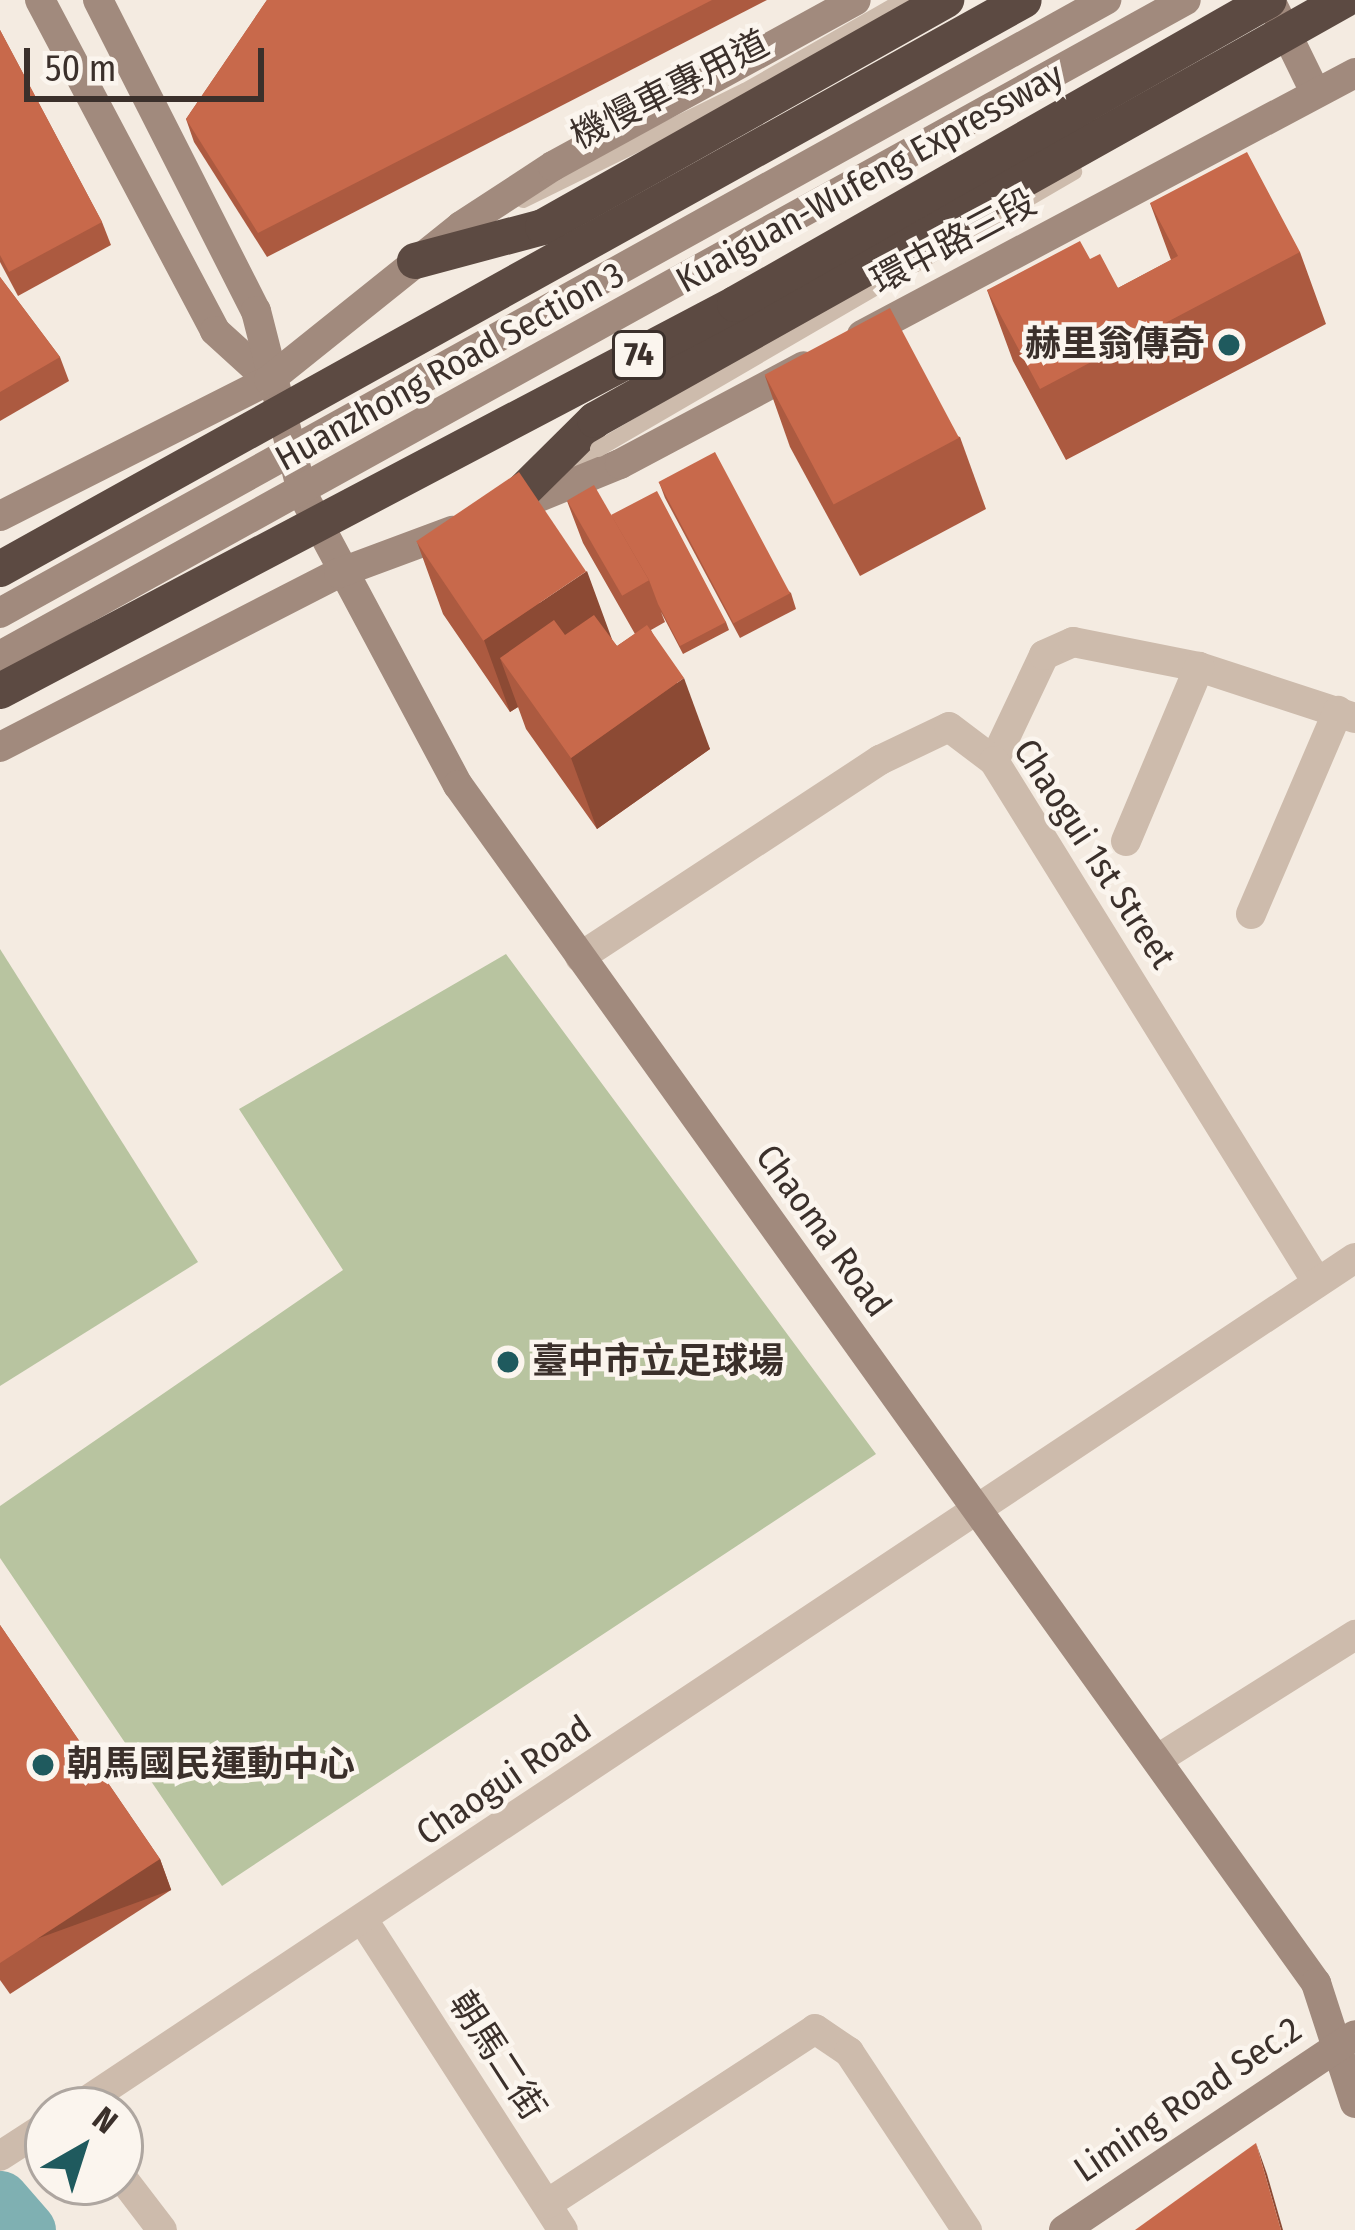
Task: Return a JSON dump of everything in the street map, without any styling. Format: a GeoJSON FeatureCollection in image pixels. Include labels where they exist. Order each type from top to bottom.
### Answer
{"type":"FeatureCollection","features":[{"type":"Feature","properties":{"kind":"highway"},"geometry":{"type":"LineString","coordinates":[[415,261],[543,227],[946,0]]}},
{"type":"Feature","properties":{"kind":"highway"},"geometry":{"type":"LineString","coordinates":[[0,569],[1024,0]]}},
{"type":"Feature","properties":{"kind":"highway","name":"Kuaiguan-Wufeng Expressway"},"geometry":{"type":"LineString","coordinates":[[0,691],[735,304],[1269,0]]}},
{"type":"Feature","properties":{"kind":"highway","name":"74"},"geometry":{"type":"LineString","coordinates":[[502,512],[597,435],[1344,0]]}},
{"type":"Feature","properties":{"kind":"street"},"geometry":{"type":"LineString","coordinates":[[40,0],[215,332],[269,380]]}},
{"type":"Feature","properties":{"kind":"street"},"geometry":{"type":"LineString","coordinates":[[0,516],[269,380],[461,226],[553,166],[856,0]]}},
{"type":"Feature","properties":{"kind":"street","name":"Huanzhong Road Section 3"},"geometry":{"type":"LineString","coordinates":[[0,613],[1106,0]]}},
{"type":"Feature","properties":{"kind":"street","name":"Huanzhong Road Section 3"},"geometry":{"type":"LineString","coordinates":[[0,656],[303,495],[1186,0]]}},
{"type":"Feature","properties":{"kind":"street"},"geometry":{"type":"LineString","coordinates":[[1269,0],[1314,90]]}},
{"type":"Feature","properties":{"kind":"street","name":"Chaoma Road"},"geometry":{"type":"LineString","coordinates":[[105,13],[256,311],[269,380],[303,495],[339,573],[458,784],[1316,1984],[1348,2040],[1355,2103]]}},
{"type":"Feature","properties":{"kind":"street","name":"環中路三段"},"geometry":{"type":"LineString","coordinates":[[0,746],[339,573],[620,464],[1314,90],[1355,73]]}},
{"type":"Feature","properties":{"kind":"street"},"geometry":{"type":"LineString","coordinates":[[994,761],[1044,656],[1073,642],[1199,668],[1347,714],[1252,914]]}},
{"type":"Feature","properties":{"kind":"street"},"geometry":{"type":"LineString","coordinates":[[1126,841],[1199,668]]}},
{"type":"Feature","properties":{"kind":"street","name":"Chaogui 1st Street"},"geometry":{"type":"LineString","coordinates":[[580,958],[897,752],[949,727],[994,761],[1317,1282]]}},
{"type":"Feature","properties":{"kind":"street"},"geometry":{"type":"LineString","coordinates":[[972,1507],[1355,1258]]}},
{"type":"Feature","properties":{"kind":"street","name":"Chaogui Road"},"geometry":{"type":"LineString","coordinates":[[110,2086],[364,1923],[972,1507]]}},
{"type":"Feature","properties":{"kind":"street"},"geometry":{"type":"LineString","coordinates":[[1158,1759],[1355,1635]]}},
{"type":"Feature","properties":{"kind":"street","name":"朝馬二街"},"geometry":{"type":"LineString","coordinates":[[364,1923],[555,2217]]}},
{"type":"Feature","properties":{"kind":"street"},"geometry":{"type":"LineString","coordinates":[[555,2217],[815,2029],[849,2052],[967,2230]]}},
{"type":"Feature","properties":{"kind":"street","name":"Liming Road Sec.2"},"geometry":{"type":"LineString","coordinates":[[1064,2230],[1348,2040]]}},
{"type":"Feature","properties":{"kind":"lane","name":"機慢車專用道"},"geometry":{"type":"LineString","coordinates":[[461,226],[746,92],[904,0]]}},
{"type":"Feature","properties":{"kind":"lane"},"geometry":{"type":"LineString","coordinates":[[597,435],[1355,6]]}},
{"type":"Feature","properties":{"kind":"green space"},"geometry":{"type":"Polygon","coordinates":[[[0,949],[198,1262],[0,1386],[0,949]]]}},
{"type":"Feature","properties":{"kind":"green space","name":"臺中市立足球場"},"geometry":{"type":"Polygon","coordinates":[[[506,954],[876,1454],[222,1886],[0,1558],[0,1506],[343,1270],[239,1109],[506,954]]]}},
{"type":"Feature","properties":{"kind":"building"},"geometry":{"type":"Polygon","coordinates":[[[267,0],[712,0],[258,233],[186,119],[267,0]]]}},
{"type":"Feature","properties":{"kind":"building"},"geometry":{"type":"Polygon","coordinates":[[[0,30],[102,222],[9,272],[0,255],[0,30]]]}},
{"type":"Feature","properties":{"kind":"building"},"geometry":{"type":"Polygon","coordinates":[[[1247,152],[1300,252],[1040,389],[987,290],[1080,241],[1090,259],[1100,254],[1118,288],[1178,256],[1150,203],[1247,152]]]}},
{"type":"Feature","properties":{"kind":"building"},"geometry":{"type":"Polygon","coordinates":[[[0,277],[60,357],[0,392],[0,277]]]}},
{"type":"Feature","properties":{"kind":"building"},"geometry":{"type":"Polygon","coordinates":[[[890,308],[959,438],[834,504],[765,375],[890,308]]]}},
{"type":"Feature","properties":{"kind":"building"},"geometry":{"type":"Polygon","coordinates":[[[715,452],[790,593],[734,623],[658,482],[715,452]]]}},
{"type":"Feature","properties":{"kind":"building"},"geometry":{"type":"Polygon","coordinates":[[[519,472],[586,571],[483,641],[416,541],[519,472]]]}},
{"type":"Feature","properties":{"kind":"building"},"geometry":{"type":"Polygon","coordinates":[[[594,485],[649,580],[622,596],[567,501],[594,485]]]}},
{"type":"Feature","properties":{"kind":"building"},"geometry":{"type":"Polygon","coordinates":[[[657,491],[726,622],[680,646],[611,515],[657,491]]]}},
{"type":"Feature","properties":{"kind":"building"},"geometry":{"type":"Polygon","coordinates":[[[594,615],[617,646],[647,625],[684,678],[571,758],[500,658],[554,620],[565,635],[594,615]]]}},
{"type":"Feature","properties":{"kind":"building","name":"朝馬國民運動中心"},"geometry":{"type":"Polygon","coordinates":[[[0,1625],[160,1859],[0,1963],[0,1625]]]}},
{"type":"Feature","properties":{"kind":"building"},"geometry":{"type":"Polygon","coordinates":[[[1256,2143],[1281,2230],[1135,2230],[1256,2143]]]}},
{"type":"Feature","properties":{"kind":"waterway"},"geometry":{"type":"LineString","coordinates":[[0,2199],[27,2230]]}},
{"type":"Feature","properties":{"kind":"place","name":"赫里翁傳奇"},"geometry":{"type":"Point","coordinates":[1229,345]}},
{"type":"Feature","properties":{"kind":"place","name":"臺中市立足球場"},"geometry":{"type":"Point","coordinates":[508,1362]}},
{"type":"Feature","properties":{"kind":"place","name":"朝馬國民運動中心"},"geometry":{"type":"Point","coordinates":[43,1765]}}]}
